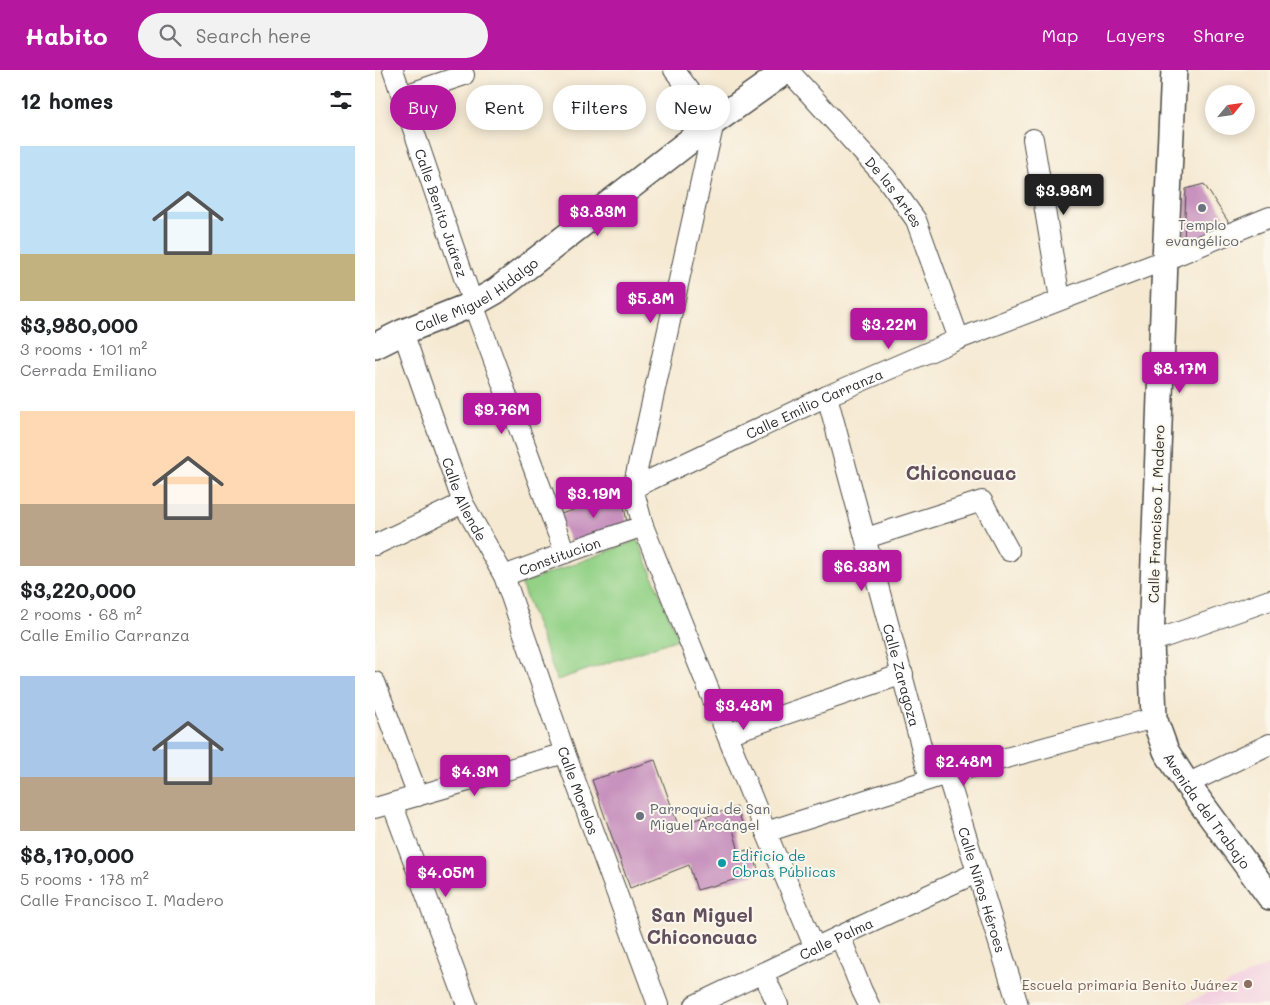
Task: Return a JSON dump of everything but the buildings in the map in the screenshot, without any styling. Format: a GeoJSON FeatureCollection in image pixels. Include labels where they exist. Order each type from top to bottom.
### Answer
{"type":"FeatureCollection","features":[{"type":"Feature","properties":{"kind":"main road","name":"Calle Miguel Hidalgo"},"geometry":{"type":"LineString","coordinates":[[730,111],[787,70]]}},
{"type":"Feature","properties":{"kind":"main road","name":"Calle Francisco I. Madero"},"geometry":{"type":"LineString","coordinates":[[1154,718],[1151,642],[1174,70]]}},
{"type":"Feature","properties":{"kind":"main road","name":"Calle Miguel Hidalgo"},"geometry":{"type":"LineString","coordinates":[[375,346],[403,332],[473,304],[496,291],[704,130]]}},
{"type":"Feature","properties":{"kind":"main road","name":"Avenida del Trabajo"},"geometry":{"type":"LineString","coordinates":[[1154,718],[1166,750],[1187,784],[1270,897]]}},
{"type":"Feature","properties":{"kind":"street","name":"Calle Benito Juárez"},"geometry":{"type":"LineString","coordinates":[[393,70],[398,85]]}},
{"type":"Feature","properties":{"kind":"street"},"geometry":{"type":"LineString","coordinates":[[674,70],[686,85]]}},
{"type":"Feature","properties":{"kind":"street","name":"De las Artes"},"geometry":{"type":"LineString","coordinates":[[787,70],[886,178],[916,220],[959,339]]}},
{"type":"Feature","properties":{"kind":"street"},"geometry":{"type":"LineString","coordinates":[[434,85],[464,75]]}},
{"type":"Feature","properties":{"kind":"street","name":"Calle Benito Juárez"},"geometry":{"type":"LineString","coordinates":[[414,130],[473,304],[565,553]]}},
{"type":"Feature","properties":{"kind":"street"},"geometry":{"type":"LineString","coordinates":[[712,130],[633,488],[643,526],[815,948]]}},
{"type":"Feature","properties":{"kind":"street"},"geometry":{"type":"LineString","coordinates":[[1033,139],[1060,299]]}},
{"type":"Feature","properties":{"kind":"street","name":"Calle Emilio Carranza"},"geometry":{"type":"LineString","coordinates":[[633,488],[827,396],[959,339],[1165,260],[1270,217]]}},
{"type":"Feature","properties":{"kind":"street","name":"Calle Allende"},"geometry":{"type":"LineString","coordinates":[[403,332],[463,503],[503,576]]}},
{"type":"Feature","properties":{"kind":"street","name":"Calle Zaragoza"},"geometry":{"type":"LineString","coordinates":[[827,396],[903,674],[939,776]]}},
{"type":"Feature","properties":{"kind":"street"},"geometry":{"type":"LineString","coordinates":[[866,538],[982,501],[1009,551]]}},
{"type":"Feature","properties":{"kind":"street"},"geometry":{"type":"LineString","coordinates":[[375,544],[463,503]]}},
{"type":"Feature","properties":{"kind":"street","name":"Constitucion"},"geometry":{"type":"LineString","coordinates":[[503,576],[643,526]]}},
{"type":"Feature","properties":{"kind":"street","name":"Calle Morelos"},"geometry":{"type":"LineString","coordinates":[[503,576],[565,753],[658,1005]]}},
{"type":"Feature","properties":{"kind":"street"},"geometry":{"type":"LineString","coordinates":[[1151,642],[1270,600]]}},
{"type":"Feature","properties":{"kind":"street"},"geometry":{"type":"LineString","coordinates":[[727,734],[903,674]]}},
{"type":"Feature","properties":{"kind":"street"},"geometry":{"type":"LineString","coordinates":[[375,682],[418,796]]}},
{"type":"Feature","properties":{"kind":"street"},"geometry":{"type":"LineString","coordinates":[[767,832],[939,776],[1154,718]]}},
{"type":"Feature","properties":{"kind":"street"},"geometry":{"type":"LineString","coordinates":[[1187,784],[1270,744]]}},
{"type":"Feature","properties":{"kind":"street"},"geometry":{"type":"LineString","coordinates":[[467,1005],[383,805],[565,753]]}},
{"type":"Feature","properties":{"kind":"street","name":"Calle Niños Héroes"},"geometry":{"type":"LineString","coordinates":[[939,776],[976,873],[1018,1005]]}},
{"type":"Feature","properties":{"kind":"street","name":"Calle Palma"},"geometry":{"type":"LineString","coordinates":[[695,1005],[976,873]]}},
{"type":"Feature","properties":{"kind":"street"},"geometry":{"type":"LineString","coordinates":[[840,936],[869,1005]]}},
{"type":"Feature","properties":{"kind":"street"},"geometry":{"type":"LineString","coordinates":[[763,973],[778,1005]]}},
{"type":"Feature","properties":{"kind":"shaded area","name":"Escuela primaria Benito Juárez"},"geometry":{"type":"Polygon","coordinates":[[[1270,964],[1270,1005],[1182,1005],[1270,964]]]}},
{"type":"Feature","properties":{"kind":"green space"},"geometry":{"type":"Polygon","coordinates":[[[638,540],[678,639],[557,680],[521,584],[638,540]]]}},
{"type":"Feature","properties":{"kind":"place","name":"Templo evangélico"},"geometry":{"type":"Point","coordinates":[1202,208]}},
{"type":"Feature","properties":{"kind":"place","name":"Parroquia de San Miguel Arcángel"},"geometry":{"type":"Point","coordinates":[640,816]}},
{"type":"Feature","properties":{"kind":"place","name":"Edificio de Obras Públicas"},"geometry":{"type":"Point","coordinates":[722,863]}},
{"type":"Feature","properties":{"kind":"place","name":"Escuela primaria Benito Juárez"},"geometry":{"type":"Point","coordinates":[1248,984]}},
{"type":"Feature","properties":{"kind":"district","name":"Chiconcuac"},"geometry":{"type":"Point","coordinates":[961,472]}},
{"type":"Feature","properties":{"kind":"district","name":"San Miguel Chiconcuac"},"geometry":{"type":"Point","coordinates":[702,925]}}]}
